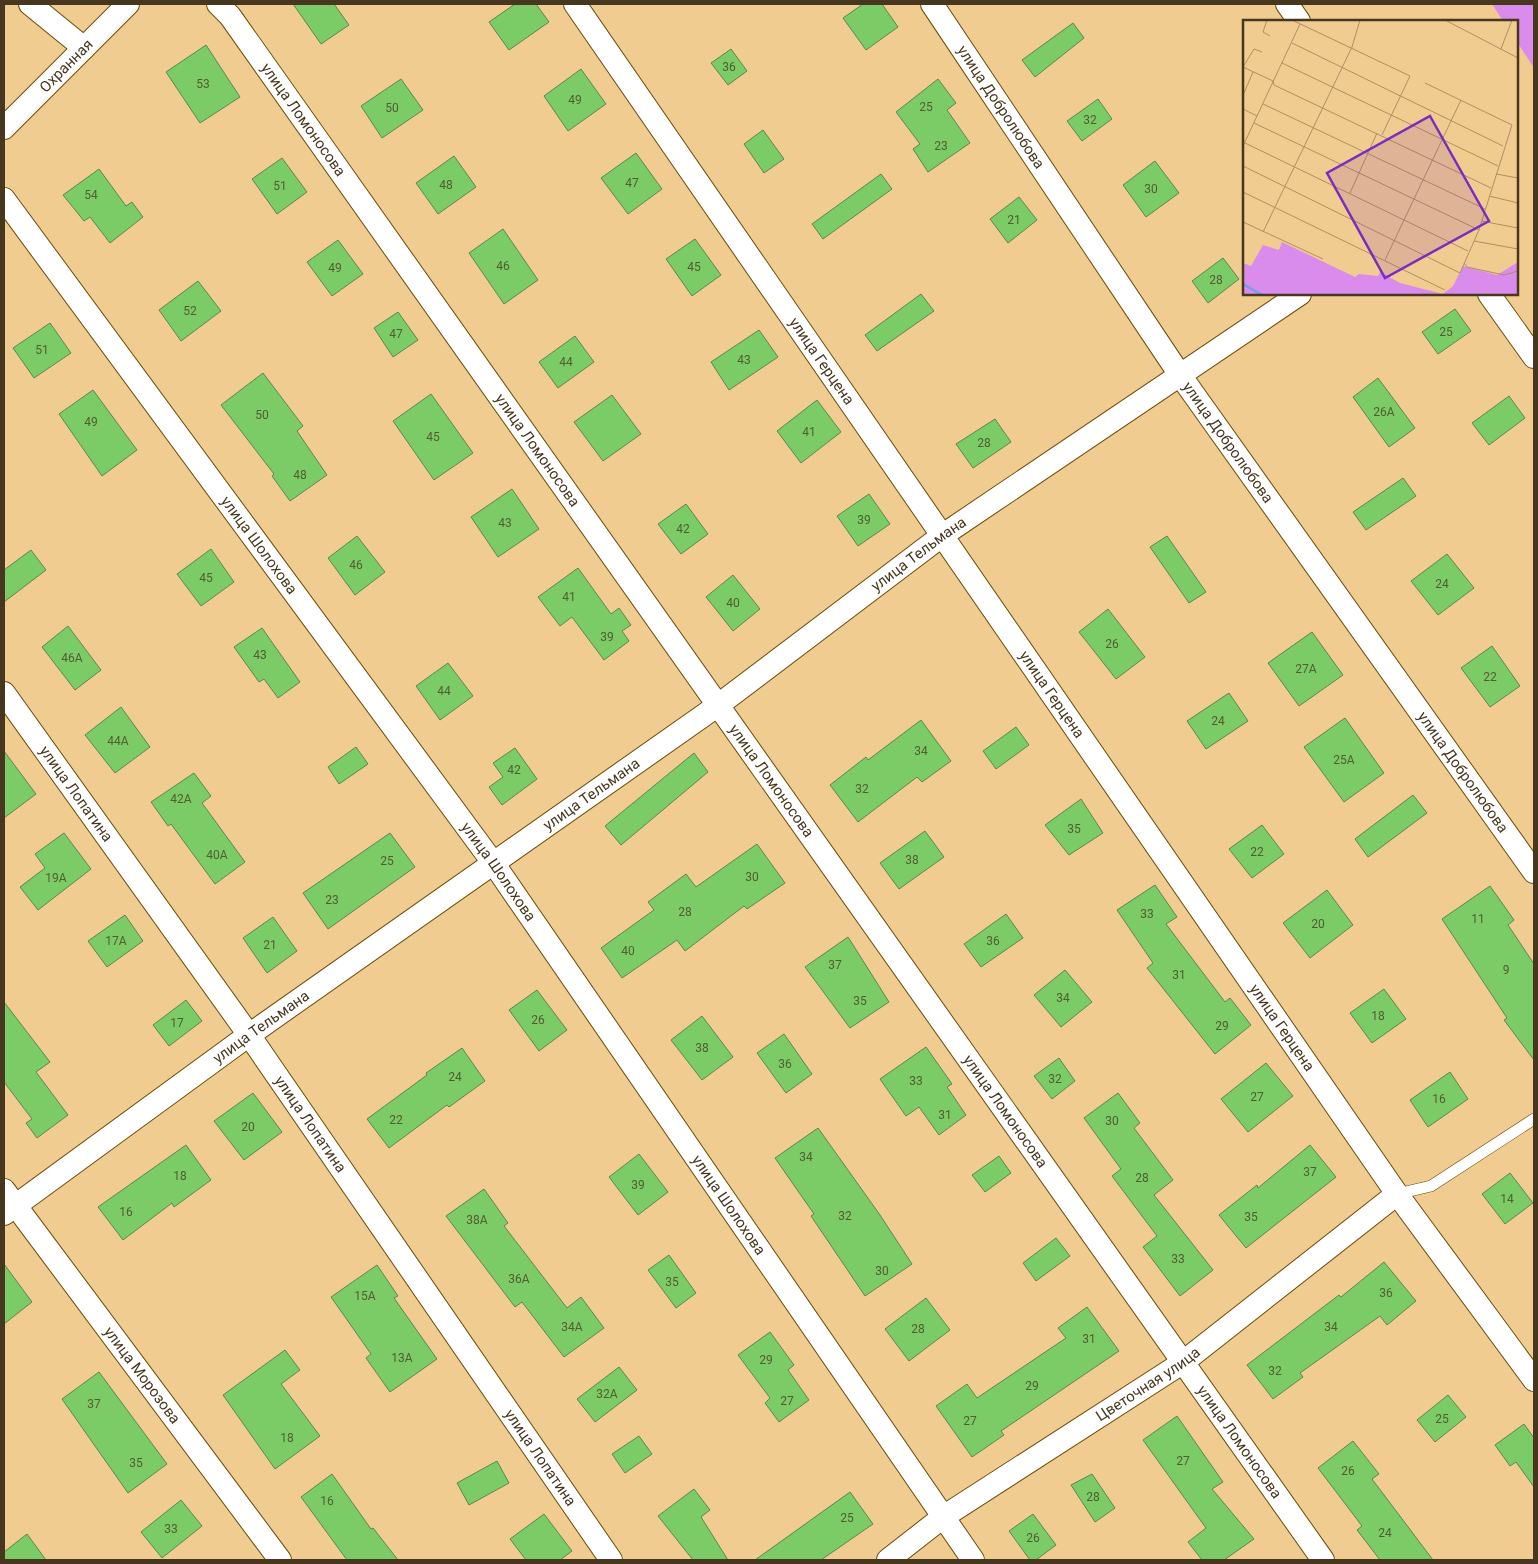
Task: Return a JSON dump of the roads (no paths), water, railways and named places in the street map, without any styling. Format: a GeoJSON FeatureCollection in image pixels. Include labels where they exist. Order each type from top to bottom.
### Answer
{"type":"FeatureCollection","features":[{"type":"Feature","properties":{"kind":"street"},"geometry":{"type":"LineString","coordinates":[[30,4],[84,48]]}},
{"type":"Feature","properties":{"kind":"street","name":"Охранная"},"geometry":{"type":"LineString","coordinates":[[4,128],[128,4]]}},
{"type":"Feature","properties":{"kind":"street","name":"улица Ломоносова"},"geometry":{"type":"LineString","coordinates":[[218,4],[230,16],[1323,1560]]}},
{"type":"Feature","properties":{"kind":"street","name":"улица Герцена"},"geometry":{"type":"LineString","coordinates":[[575,4],[1397,1194],[1534,1380]]}},
{"type":"Feature","properties":{"kind":"street","name":"улица Добролюбова"},"geometry":{"type":"LineString","coordinates":[[932,4],[1180,375],[1534,872]]}},
{"type":"Feature","properties":{"kind":"street"},"geometry":{"type":"LineString","coordinates":[[1287,4],[1298,20]]}},
{"type":"Feature","properties":{"kind":"street","name":"улица Шолохова"},"geometry":{"type":"LineString","coordinates":[[4,199],[494,864],[974,1560]]}},
{"type":"Feature","properties":{"kind":"street","name":"улица Тельмана"},"geometry":{"type":"LineString","coordinates":[[7,1203],[494,864],[717,706],[943,536],[1299,295]]}},
{"type":"Feature","properties":{"kind":"street"},"geometry":{"type":"LineString","coordinates":[[1490,295],[1534,358]]}},
{"type":"Feature","properties":{"kind":"street","name":"улица Лопатина"},"geometry":{"type":"LineString","coordinates":[[4,694],[249,1035],[611,1560]]}},
{"type":"Feature","properties":{"kind":"street","name":"Цветочная улица"},"geometry":{"type":"LineString","coordinates":[[888,1560],[943,1517],[1182,1363],[1397,1194]]}},
{"type":"Feature","properties":{"kind":"street","name":"улица Морозова"},"geometry":{"type":"LineString","coordinates":[[7,1203],[280,1560]]}},
{"type":"Feature","properties":{"kind":"lane"},"geometry":{"type":"LineString","coordinates":[[1397,1194],[1431,1186],[1534,1119]]}}]}
